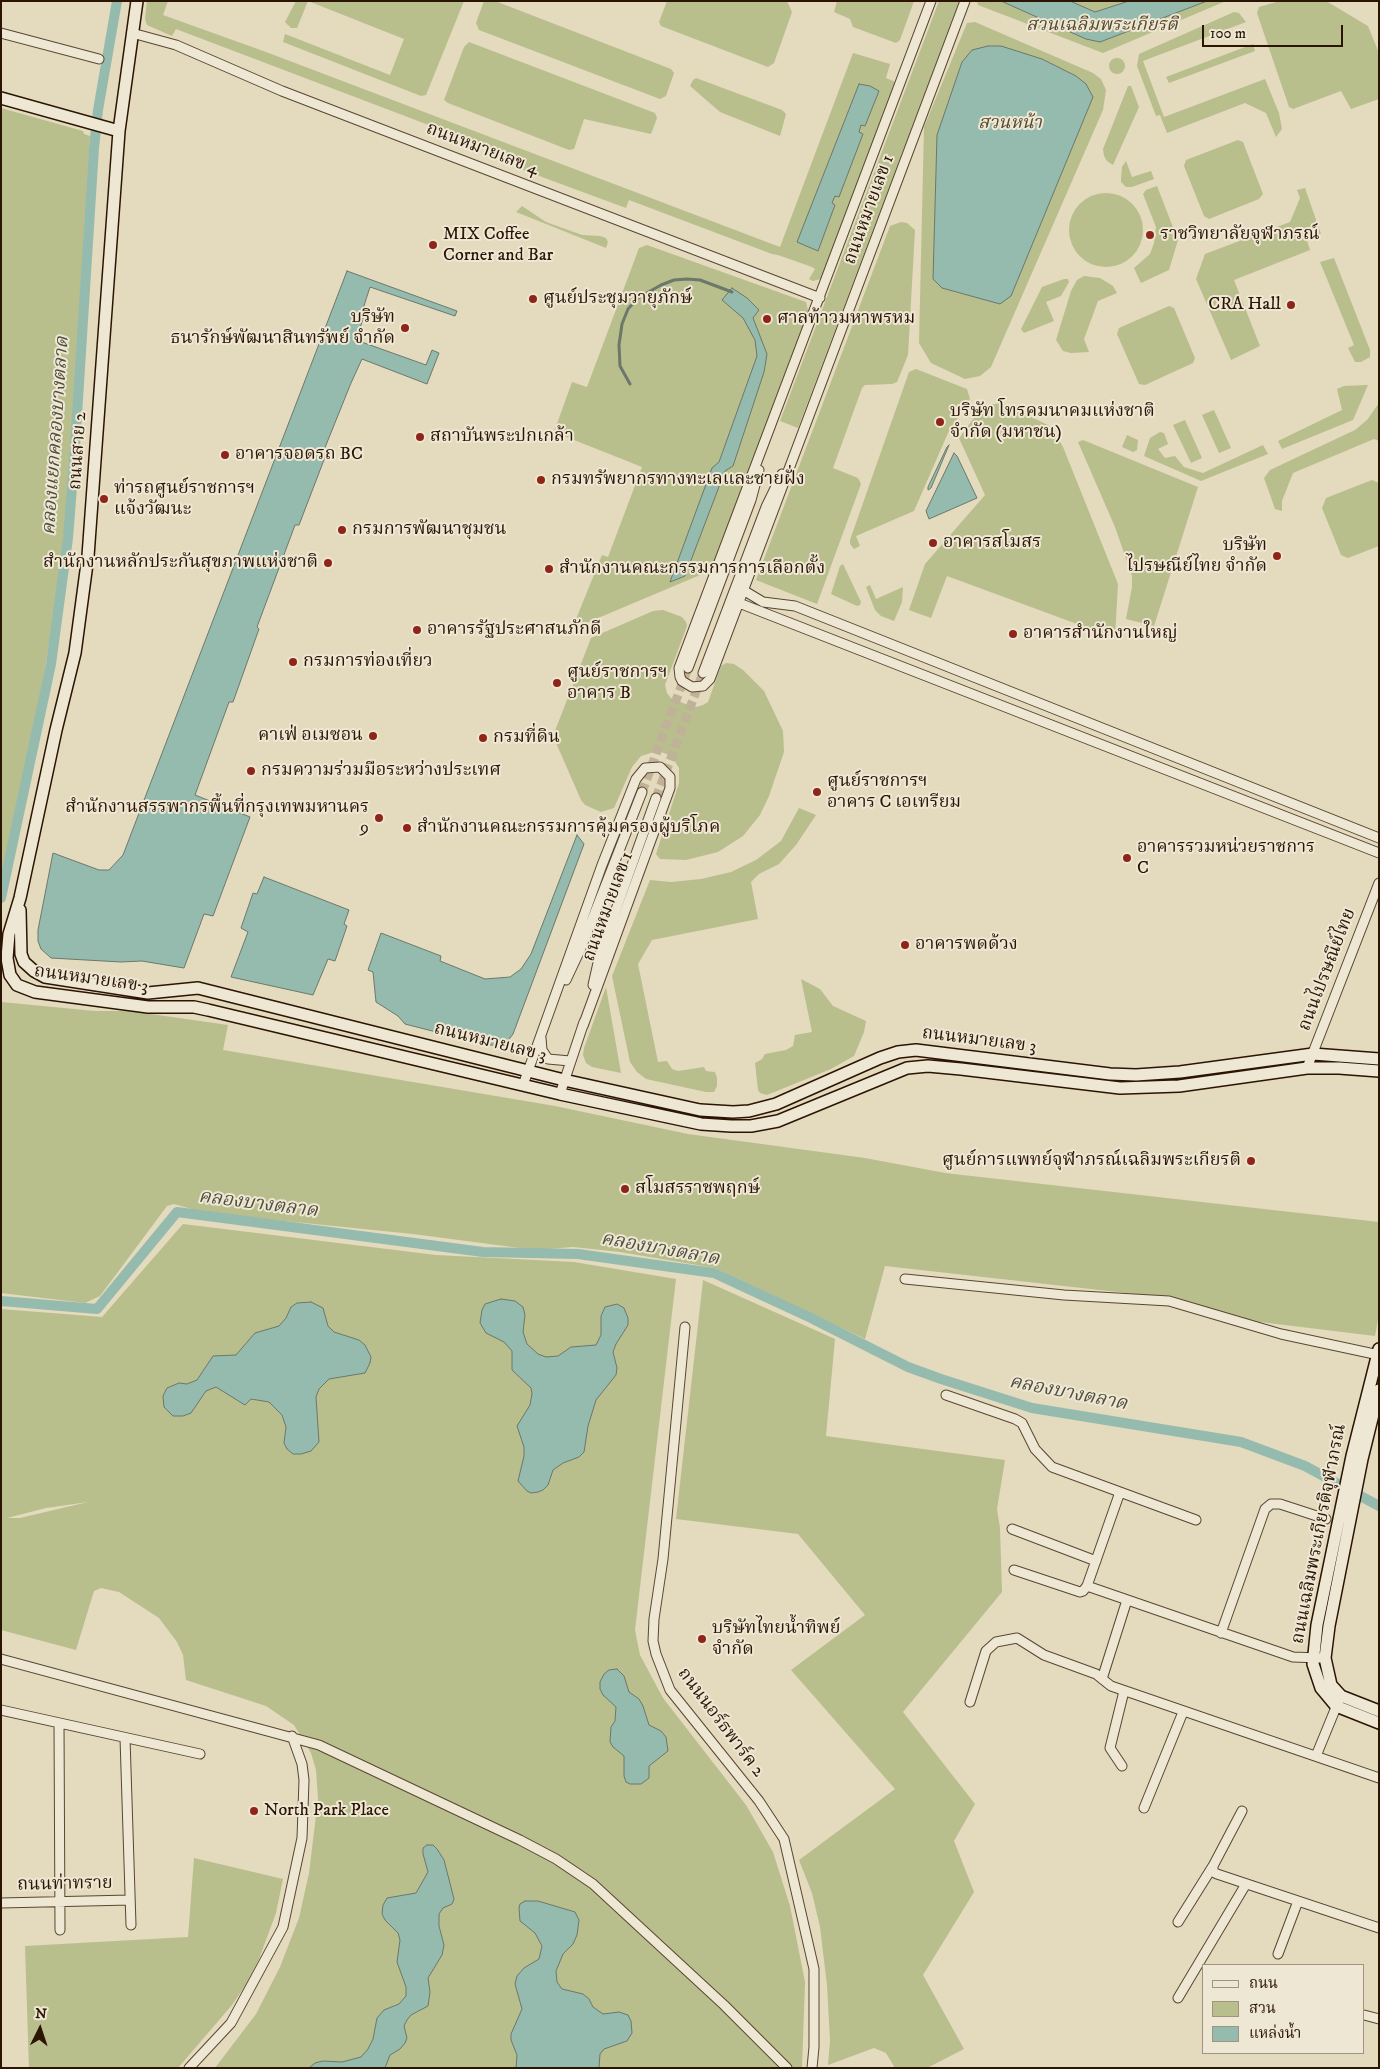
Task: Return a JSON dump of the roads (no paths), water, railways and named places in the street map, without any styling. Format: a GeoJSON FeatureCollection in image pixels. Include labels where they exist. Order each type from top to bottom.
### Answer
{"type":"FeatureCollection","features":[{"type":"Feature","properties":{"kind":"street","name":"ถนนสาย 2"},"geometry":{"type":"LineString","coordinates":[[20,898],[56,730],[75,653],[88,556],[119,131],[137,1]]}},
{"type":"Feature","properties":{"kind":"street","name":"ถนนหมายเลข 1"},"geometry":{"type":"LineString","coordinates":[[931,1],[679,668],[682,681],[686,685],[696,688],[707,683],[729,630],[965,1]]}},
{"type":"Feature","properties":{"kind":"street","name":"ถนนหมายเลข 4"},"geometry":{"type":"LineString","coordinates":[[132,33],[176,46],[299,98],[820,298]]}},
{"type":"Feature","properties":{"kind":"street"},"geometry":{"type":"LineString","coordinates":[[1,34],[99,59]]}},
{"type":"Feature","properties":{"kind":"street"},"geometry":{"type":"LineString","coordinates":[[1,98],[119,131]]}},
{"type":"Feature","properties":{"kind":"street","name":"ถนนหมายเลข 1"},"geometry":{"type":"LineString","coordinates":[[688,668],[751,500],[774,419]]}},
{"type":"Feature","properties":{"kind":"street","name":"ถนนหมายเลข 1"},"geometry":{"type":"LineString","coordinates":[[703,673],[766,507],[804,429]]}},
{"type":"Feature","properties":{"kind":"street"},"geometry":{"type":"LineString","coordinates":[[743,590],[763,602],[795,606],[1379,838]]}},
{"type":"Feature","properties":{"kind":"street"},"geometry":{"type":"LineString","coordinates":[[738,603],[1379,853]]}},
{"type":"Feature","properties":{"kind":"street"},"geometry":{"type":"LineString","coordinates":[[782,620],[777,614],[779,608],[795,606]]}},
{"type":"Feature","properties":{"kind":"street","name":"ถนนหมายเลข 1"},"geometry":{"type":"LineString","coordinates":[[523,1086],[602,865],[641,770],[650,766],[664,769],[670,777],[670,788],[570,1061],[560,1094]]}},
{"type":"Feature","properties":{"kind":"street","name":"ถนนหมายเลข 1"},"geometry":{"type":"LineString","coordinates":[[548,1014],[581,948],[642,792]]}},
{"type":"Feature","properties":{"kind":"street","name":"ถนนหมายเลข 1"},"geometry":{"type":"LineString","coordinates":[[583,1026],[600,954],[656,798]]}},
{"type":"Feature","properties":{"kind":"street"},"geometry":{"type":"LineString","coordinates":[[1358,845],[1364,840],[1362,832]]}},
{"type":"Feature","properties":{"kind":"street","name":"ถนนไปรษณีย์ไทย"},"geometry":{"type":"LineString","coordinates":[[1307,1068],[1379,883]]}},
{"type":"Feature","properties":{"kind":"street","name":"ถนนหมายเลข 3"},"geometry":{"type":"LineString","coordinates":[[20,898],[21,954],[24,962],[34,971],[45,977],[148,993],[198,988],[564,1080],[691,1108],[733,1112],[749,1111],[776,1104],[866,1063],[898,1052],[916,1050],[1110,1074],[1136,1075],[1180,1072],[1313,1054],[1379,1059]]}},
{"type":"Feature","properties":{"kind":"street","name":"ถนนหมายเลข 3"},"geometry":{"type":"LineString","coordinates":[[20,898],[9,934],[7,958],[10,975],[18,985],[34,992],[148,1006],[194,1007],[523,1086],[702,1124],[748,1126],[778,1120],[907,1068],[928,1066],[1120,1088],[1179,1086],[1307,1068],[1379,1071]]}},
{"type":"Feature","properties":{"kind":"street"},"geometry":{"type":"LineString","coordinates":[[541,1033],[542,1050],[545,1056],[551,1061],[570,1061]]}},
{"type":"Feature","properties":{"kind":"street"},"geometry":{"type":"LineString","coordinates":[[906,1279],[1064,1295],[1169,1302],[1281,1334],[1378,1353]]}},
{"type":"Feature","properties":{"kind":"street","name":"ถนนนอร์ธพาร์ค 2"},"geometry":{"type":"LineString","coordinates":[[684,1327],[663,1559],[654,1619],[653,1640],[656,1654],[670,1690],[758,1801],[784,1839],[814,1969],[814,2047],[812,2068]]}},
{"type":"Feature","properties":{"kind":"street","name":"ถนนเฉลิมพระเกียรติจุฬาภรณ์"},"geometry":{"type":"LineString","coordinates":[[1378,1353],[1342,1530],[1317,1626],[1313,1664],[1320,1688],[1338,1701],[1379,1723]]}},
{"type":"Feature","properties":{"kind":"street","name":"ถนนเฉลิมพระเกียรติจุฬาภรณ์"},"geometry":{"type":"LineString","coordinates":[[1357,1457],[1379,1390]]}},
{"type":"Feature","properties":{"kind":"street"},"geometry":{"type":"LineString","coordinates":[[946,1395],[1022,1423],[1035,1449],[1052,1467],[1196,1520]]}},
{"type":"Feature","properties":{"kind":"street"},"geometry":{"type":"LineString","coordinates":[[1014,1570],[1080,1592],[1087,1586],[1120,1492]]}},
{"type":"Feature","properties":{"kind":"street"},"geometry":{"type":"LineString","coordinates":[[1221,1633],[1265,1509],[1271,1504],[1280,1504],[1326,1519]]}},
{"type":"Feature","properties":{"kind":"street"},"geometry":{"type":"LineString","coordinates":[[1012,1529],[1096,1561]]}},
{"type":"Feature","properties":{"kind":"street","name":"ถนนเฉลิมพระเกียรติจุฬาภรณ์"},"geometry":{"type":"LineString","coordinates":[[1338,1701],[1331,1685],[1325,1658],[1342,1530]]}},
{"type":"Feature","properties":{"kind":"street"},"geometry":{"type":"LineString","coordinates":[[1087,1586],[1293,1657],[1325,1658]]}},
{"type":"Feature","properties":{"kind":"street"},"geometry":{"type":"LineString","coordinates":[[1102,1679],[1127,1600]]}},
{"type":"Feature","properties":{"kind":"street"},"geometry":{"type":"LineString","coordinates":[[970,1702],[986,1651],[996,1642],[1017,1638],[1044,1655],[1084,1669],[1111,1686],[1379,1778]]}},
{"type":"Feature","properties":{"kind":"street"},"geometry":{"type":"LineString","coordinates":[[1,1659],[292,1736],[319,1745],[520,1840],[556,1859],[593,1884],[724,2005],[788,2068]]}},
{"type":"Feature","properties":{"kind":"street"},"geometry":{"type":"LineString","coordinates":[[1122,1766],[1110,1748],[1124,1690]]}},
{"type":"Feature","properties":{"kind":"street"},"geometry":{"type":"LineString","coordinates":[[1316,1756],[1338,1701]]}},
{"type":"Feature","properties":{"kind":"street","name":"ถนนเฉลิมพระเกียรติจุฬาภรณ์"},"geometry":{"type":"LineString","coordinates":[[1338,1701],[1379,1711]]}},
{"type":"Feature","properties":{"kind":"street"},"geometry":{"type":"LineString","coordinates":[[1,1710],[200,1754]]}},
{"type":"Feature","properties":{"kind":"street"},"geometry":{"type":"LineString","coordinates":[[1144,1808],[1183,1712]]}},
{"type":"Feature","properties":{"kind":"street"},"geometry":{"type":"LineString","coordinates":[[59,1723],[60,1930]]}},
{"type":"Feature","properties":{"kind":"street"},"geometry":{"type":"LineString","coordinates":[[189,2068],[231,2022],[283,1927],[302,1838],[304,1780],[302,1764],[292,1736]]}},
{"type":"Feature","properties":{"kind":"street"},"geometry":{"type":"LineString","coordinates":[[125,1738],[131,1925]]}},
{"type":"Feature","properties":{"kind":"street"},"geometry":{"type":"LineString","coordinates":[[1178,1922],[1213,1866],[1242,1811]]}},
{"type":"Feature","properties":{"kind":"street"},"geometry":{"type":"LineString","coordinates":[[1213,1866],[1213,1872],[1218,1874],[1379,1928]]}},
{"type":"Feature","properties":{"kind":"street"},"geometry":{"type":"LineString","coordinates":[[1178,1998],[1246,1884]]}},
{"type":"Feature","properties":{"kind":"street","name":"ถนนท่าทราย"},"geometry":{"type":"LineString","coordinates":[[1,1903],[130,1900]]}},
{"type":"Feature","properties":{"kind":"street"},"geometry":{"type":"LineString","coordinates":[[1278,1954],[1298,1901]]}},
{"type":"Feature","properties":{"kind":"street"},"geometry":{"type":"LineString","coordinates":[[1365,2015],[1379,2019]]}},
{"type":"Feature","properties":{"kind":"water","name":"สวนเฉลิมพระเกียรติ"},"geometry":{"type":"Polygon","coordinates":[[[1001,1],[1070,1],[1095,12],[1129,1],[1207,1],[1100,42],[1086,39],[1001,1]]]}},
{"type":"Feature","properties":{"kind":"water","name":"สวนหน้า"},"geometry":{"type":"Polygon","coordinates":[[[988,46],[1001,46],[1042,59],[1076,76],[1086,84],[1093,97],[1011,296],[1000,304],[942,288],[933,279],[937,135],[962,62],[972,50],[988,46]]]}},
{"type":"Feature","properties":{"kind":"water"},"geometry":{"type":"Polygon","coordinates":[[[859,84],[870,86],[879,91],[865,126],[861,125],[859,132],[863,134],[839,197],[835,196],[832,203],[835,205],[818,251],[797,242],[859,84]]]}},
{"type":"Feature","properties":{"kind":"water"},"geometry":{"type":"Polygon","coordinates":[[[347,271],[457,311],[455,316],[370,287],[362,312],[365,313],[356,340],[426,365],[432,350],[439,353],[427,384],[362,359],[324,450],[327,452],[299,525],[295,525],[257,627],[259,629],[233,702],[229,702],[195,795],[250,817],[213,916],[204,914],[184,968],[142,961],[121,962],[51,958],[41,949],[38,941],[38,930],[53,853],[99,870],[109,870],[123,855],[347,271]]]}},
{"type":"Feature","properties":{"kind":"water"},"geometry":{"type":"Polygon","coordinates":[[[732,288],[747,298],[759,310],[753,318],[767,354],[764,372],[733,466],[725,471],[685,576],[670,582],[712,468],[719,462],[757,356],[755,340],[743,318],[722,300],[732,288]]]}},
{"type":"Feature","properties":{"kind":"water"},"geometry":{"type":"Polygon","coordinates":[[[949,445],[931,488],[928,490],[928,487],[949,445]]]}},
{"type":"Feature","properties":{"kind":"water"},"geometry":{"type":"Polygon","coordinates":[[[954,453],[977,498],[929,519],[926,511],[954,453]]]}},
{"type":"Feature","properties":{"kind":"water"},"geometry":{"type":"Polygon","coordinates":[[[577,835],[584,844],[513,1034],[507,1042],[499,1045],[487,1045],[405,1024],[398,1016],[376,1002],[373,972],[368,970],[381,933],[441,956],[440,961],[485,979],[510,977],[521,969],[531,954],[577,835]]]}},
{"type":"Feature","properties":{"kind":"water"},"geometry":{"type":"Polygon","coordinates":[[[264,877],[349,910],[344,924],[347,926],[335,961],[328,959],[313,995],[231,977],[248,932],[241,928],[253,893],[257,894],[264,877]]]}},
{"type":"Feature","properties":{"kind":"water"},"geometry":{"type":"Polygon","coordinates":[[[501,1299],[515,1301],[523,1307],[525,1315],[523,1332],[527,1344],[538,1354],[546,1357],[558,1356],[571,1347],[596,1345],[601,1335],[601,1316],[605,1307],[617,1304],[624,1308],[628,1318],[628,1325],[613,1352],[617,1368],[616,1375],[596,1400],[588,1426],[584,1452],[579,1457],[563,1463],[553,1470],[548,1485],[538,1492],[531,1493],[527,1491],[518,1481],[524,1456],[524,1447],[517,1426],[530,1405],[531,1388],[512,1370],[512,1351],[504,1342],[486,1333],[480,1323],[485,1304],[501,1299]]]}},
{"type":"Feature","properties":{"kind":"water"},"geometry":{"type":"Polygon","coordinates":[[[311,1302],[323,1308],[328,1326],[334,1332],[359,1340],[365,1345],[371,1357],[365,1373],[329,1379],[319,1389],[316,1397],[319,1442],[311,1451],[293,1454],[287,1449],[284,1443],[286,1427],[282,1415],[269,1402],[251,1399],[245,1405],[216,1387],[206,1391],[191,1413],[183,1416],[173,1416],[164,1407],[163,1396],[167,1388],[179,1383],[187,1384],[197,1380],[213,1356],[236,1355],[255,1333],[279,1326],[286,1318],[291,1307],[297,1303],[311,1302]]]}},
{"type":"Feature","properties":{"kind":"water"},"geometry":{"type":"Polygon","coordinates":[[[617,1669],[624,1676],[629,1692],[639,1699],[643,1706],[649,1725],[661,1731],[666,1737],[668,1751],[649,1766],[649,1778],[641,1784],[626,1782],[624,1776],[624,1756],[610,1742],[611,1727],[615,1721],[616,1707],[603,1695],[600,1689],[600,1682],[604,1674],[609,1670],[617,1669]]]}},
{"type":"Feature","properties":{"kind":"water"},"geometry":{"type":"Polygon","coordinates":[[[427,1845],[433,1845],[444,1860],[454,1899],[452,1904],[443,1908],[439,1914],[439,1926],[444,1945],[442,1955],[428,1978],[430,1992],[428,2006],[411,2015],[407,2020],[404,2026],[407,2038],[405,2043],[400,2049],[390,2055],[385,2068],[309,2068],[315,2063],[323,2061],[342,2062],[361,2057],[373,2039],[377,2018],[384,2010],[399,2004],[406,1996],[406,1987],[397,1962],[400,1940],[398,1933],[385,1920],[382,1914],[383,1905],[387,1898],[416,1893],[428,1872],[423,1854],[423,1848],[427,1845]]]}},
{"type":"Feature","properties":{"kind":"water"},"geometry":{"type":"Polygon","coordinates":[[[525,1901],[538,1901],[575,1912],[579,1920],[577,1935],[573,1944],[563,1954],[556,1971],[557,1982],[562,1989],[583,1994],[589,1999],[593,2007],[603,2014],[619,2012],[628,2015],[631,2021],[632,2033],[627,2041],[604,2049],[600,2054],[599,2068],[516,2068],[517,2055],[511,2040],[511,2034],[522,2009],[515,1984],[517,1976],[524,1968],[539,1959],[542,1946],[535,1933],[520,1921],[520,1904],[525,1901]]]}},
{"type":"Feature","properties":{"kind":"waterway","name":"คลองแยกคลองบางตลาด"},"geometry":{"type":"LineString","coordinates":[[1,898],[51,664],[68,538],[94,148],[98,110],[117,1]]}},
{"type":"Feature","properties":{"kind":"waterway"},"geometry":{"type":"LineString","coordinates":[[630,384],[620,366],[619,345],[622,324],[628,309],[638,298],[661,285],[674,280],[687,279],[700,280],[732,292]]}},
{"type":"Feature","properties":{"kind":"waterway","name":"คลองบางตลาด"},"geometry":{"type":"LineString","coordinates":[[1,1301],[97,1309],[177,1212],[483,1252],[578,1254],[714,1273],[811,1318],[908,1367],[941,1379],[1032,1408],[1241,1442],[1305,1466],[1379,1506]]}},
{"type":"Feature","properties":{"kind":"tunnel"},"geometry":{"type":"LineString","coordinates":[[642,792],[688,668]]}},
{"type":"Feature","properties":{"kind":"tunnel"},"geometry":{"type":"LineString","coordinates":[[656,798],[703,673]]}},
{"type":"Feature","properties":{"kind":"place","name":"ราชวิทยาลัยจุฬาภรณ์"},"geometry":{"type":"Point","coordinates":[1150,235]}},
{"type":"Feature","properties":{"kind":"place","name":"MIX Coffee Corner and Bar"},"geometry":{"type":"Point","coordinates":[433,245]}},
{"type":"Feature","properties":{"kind":"place","name":"ศูนย์ประชุมวายุภักษ์"},"geometry":{"type":"Point","coordinates":[533,299]}},
{"type":"Feature","properties":{"kind":"place","name":"CRA Hall"},"geometry":{"type":"Point","coordinates":[1291,305]}},
{"type":"Feature","properties":{"kind":"place","name":"ศาลท้าวมหาพรหม"},"geometry":{"type":"Point","coordinates":[767,319]}},
{"type":"Feature","properties":{"kind":"place","name":"บริษัท ธนารักษ์พัฒนาสินทรัพย์ จำกัด"},"geometry":{"type":"Point","coordinates":[405,328]}},
{"type":"Feature","properties":{"kind":"place","name":"บริษัท โทรคมนาคมแห่งชาติ จำกัด (มหาชน)"},"geometry":{"type":"Point","coordinates":[940,422]}},
{"type":"Feature","properties":{"kind":"place","name":"สถาบันพระปกเกล้า"},"geometry":{"type":"Point","coordinates":[420,437]}},
{"type":"Feature","properties":{"kind":"place","name":"อาคารจอดรถ BC"},"geometry":{"type":"Point","coordinates":[225,455]}},
{"type":"Feature","properties":{"kind":"place","name":"กรมทรัพยากรทางทะเลและชายฝั่ง"},"geometry":{"type":"Point","coordinates":[541,480]}},
{"type":"Feature","properties":{"kind":"place","name":"ท่ารถศูนย์ราชการฯ แจ้งวัฒนะ"},"geometry":{"type":"Point","coordinates":[104,499]}},
{"type":"Feature","properties":{"kind":"place","name":"กรมการพัฒนาชุมชน"},"geometry":{"type":"Point","coordinates":[342,530]}},
{"type":"Feature","properties":{"kind":"place","name":"อาคารสโมสร"},"geometry":{"type":"Point","coordinates":[933,543]}},
{"type":"Feature","properties":{"kind":"place","name":"บริษัท ไปรษณีย์ไทย จำกัด"},"geometry":{"type":"Point","coordinates":[1277,556]}},
{"type":"Feature","properties":{"kind":"place","name":"สำนักงานหลักประกันสุขภาพแห่งชาติ"},"geometry":{"type":"Point","coordinates":[328,563]}},
{"type":"Feature","properties":{"kind":"place","name":"สำนักงานคณะกรรมการการเลือกตั้ง"},"geometry":{"type":"Point","coordinates":[549,569]}},
{"type":"Feature","properties":{"kind":"place","name":"อาคารรัฐประศาสนภักดี"},"geometry":{"type":"Point","coordinates":[417,630]}},
{"type":"Feature","properties":{"kind":"place","name":"อาคารสำนักงานใหญ่"},"geometry":{"type":"Point","coordinates":[1013,634]}},
{"type":"Feature","properties":{"kind":"place","name":"กรมการท่องเที่ยว"},"geometry":{"type":"Point","coordinates":[293,662]}},
{"type":"Feature","properties":{"kind":"place","name":"ศูนย์ราชการฯ อาคาร B"},"geometry":{"type":"Point","coordinates":[557,683]}},
{"type":"Feature","properties":{"kind":"place","name":"คาเฟ่ อเมซอน"},"geometry":{"type":"Point","coordinates":[373,736]}},
{"type":"Feature","properties":{"kind":"place","name":"กรมที่ดิน"},"geometry":{"type":"Point","coordinates":[483,738]}},
{"type":"Feature","properties":{"kind":"place","name":"กรมความร่วมมือระหว่างประเทศ"},"geometry":{"type":"Point","coordinates":[251,771]}},
{"type":"Feature","properties":{"kind":"place","name":"ศูนย์ราชการฯ อาคาร C เอเทรียม"},"geometry":{"type":"Point","coordinates":[817,792]}},
{"type":"Feature","properties":{"kind":"place","name":"สำนักงานสรรพากรพื้นที่กรุงเทพมหานคร 9"},"geometry":{"type":"Point","coordinates":[379,818]}},
{"type":"Feature","properties":{"kind":"place","name":"สำนักงานคณะกรรมการคุ้มครองผู้บริโภค"},"geometry":{"type":"Point","coordinates":[407,828]}},
{"type":"Feature","properties":{"kind":"place","name":"อาคารรวมหน่วยราชการ C"},"geometry":{"type":"Point","coordinates":[1127,858]}},
{"type":"Feature","properties":{"kind":"place","name":"อาคารพดด้วง"},"geometry":{"type":"Point","coordinates":[905,945]}},
{"type":"Feature","properties":{"kind":"place","name":"ศูนย์การแพทย์จุฬาภรณ์เฉลิมพระเกียรติ"},"geometry":{"type":"Point","coordinates":[1251,1161]}},
{"type":"Feature","properties":{"kind":"place","name":"สโมสรราชพฤกษ์"},"geometry":{"type":"Point","coordinates":[625,1189]}},
{"type":"Feature","properties":{"kind":"place","name":"บริษัทไทยน้ำทิพย์ จำกัด"},"geometry":{"type":"Point","coordinates":[702,1639]}},
{"type":"Feature","properties":{"kind":"place","name":"North Park Place"},"geometry":{"type":"Point","coordinates":[254,1811]}}]}
